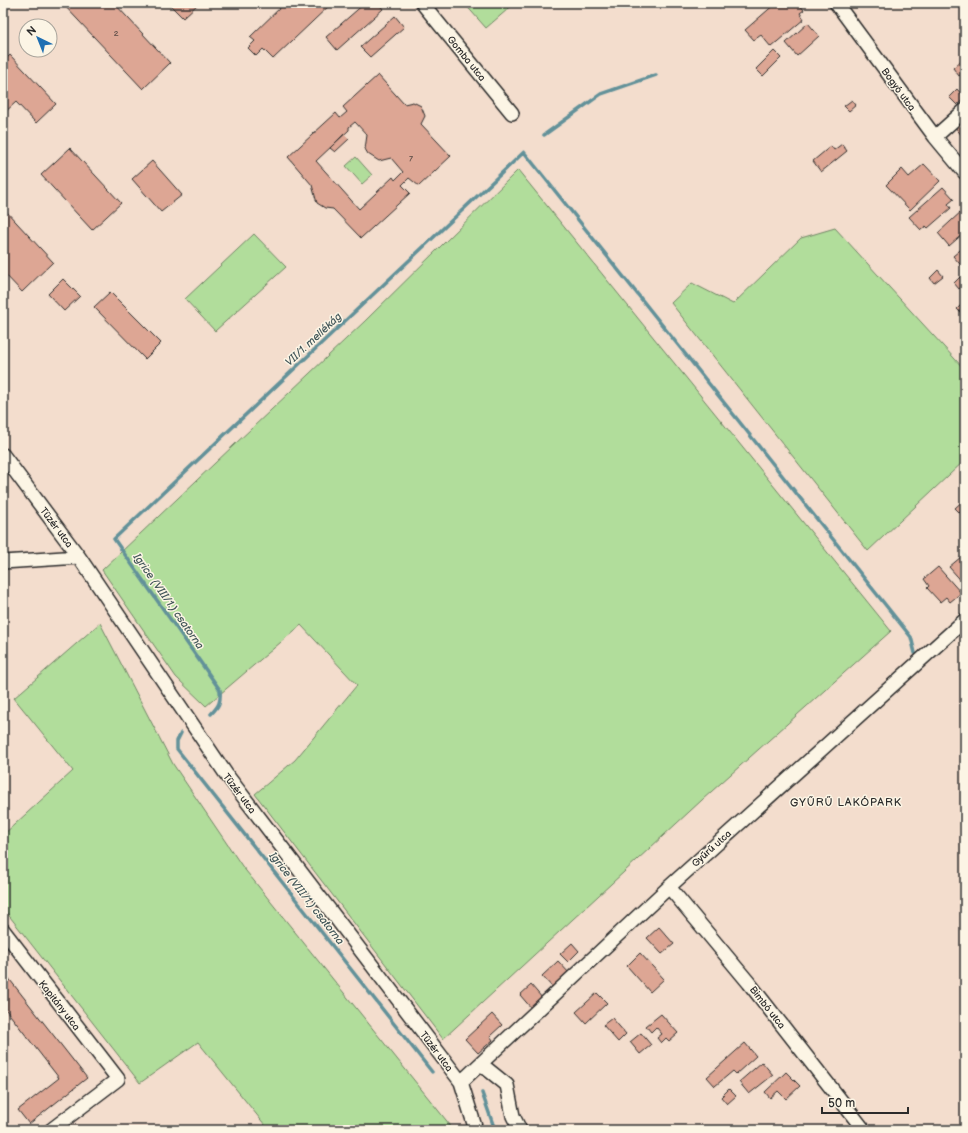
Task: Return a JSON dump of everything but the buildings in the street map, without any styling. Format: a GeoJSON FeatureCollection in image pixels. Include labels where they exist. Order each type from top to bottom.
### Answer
{"type":"FeatureCollection","features":[{"type":"Feature","properties":{"kind":"street","name":"Gomba utca"},"geometry":{"type":"LineString","coordinates":[[422,3],[512,113]]}},
{"type":"Feature","properties":{"kind":"street","name":"Bogyó utca"},"geometry":{"type":"LineString","coordinates":[[836,3],[935,137],[965,173]]}},
{"type":"Feature","properties":{"kind":"street"},"geometry":{"type":"LineString","coordinates":[[935,137],[965,110]]}},
{"type":"Feature","properties":{"kind":"street","name":"Tüzér utca"},"geometry":{"type":"LineString","coordinates":[[3,455],[79,557],[226,774],[461,1082],[476,1130]]}},
{"type":"Feature","properties":{"kind":"street"},"geometry":{"type":"LineString","coordinates":[[3,562],[79,557]]}},
{"type":"Feature","properties":{"kind":"street","name":"Gyűrű utca"},"geometry":{"type":"LineString","coordinates":[[461,1082],[668,886],[965,620]]}},
{"type":"Feature","properties":{"kind":"street","name":"Bimbó utca"},"geometry":{"type":"LineString","coordinates":[[668,886],[749,983],[864,1130]]}},
{"type":"Feature","properties":{"kind":"street","name":"Kapitány utca"},"geometry":{"type":"LineString","coordinates":[[3,930],[118,1079],[51,1130]]}},
{"type":"Feature","properties":{"kind":"street"},"geometry":{"type":"LineString","coordinates":[[481,1064],[507,1085],[513,1116],[520,1130]]}},
{"type":"Feature","properties":{"kind":"green space"},"geometry":{"type":"Polygon","coordinates":[[[464,3],[515,3],[486,28],[464,3]]]}},
{"type":"Feature","properties":{"kind":"green space"},"geometry":{"type":"Polygon","coordinates":[[[356,157],[372,175],[362,184],[346,166],[356,157]]]}},
{"type":"Feature","properties":{"kind":"green space"},"geometry":{"type":"Polygon","coordinates":[[[518,170],[891,631],[702,800],[443,1039],[255,794],[295,760],[357,685],[301,625],[206,706],[176,677],[102,570],[365,321],[518,170]]]}},
{"type":"Feature","properties":{"kind":"green space"},"geometry":{"type":"Polygon","coordinates":[[[835,228],[965,370],[965,460],[868,551],[671,303],[692,283],[733,304],[801,238],[835,228]]]}},
{"type":"Feature","properties":{"kind":"green space"},"geometry":{"type":"Polygon","coordinates":[[[254,234],[286,267],[215,331],[185,299],[254,234]]]}},
{"type":"Feature","properties":{"kind":"green space"},"geometry":{"type":"Polygon","coordinates":[[[100,623],[173,764],[242,866],[450,1125],[451,1130],[269,1130],[198,1042],[140,1083],[3,908],[3,835],[73,771],[14,698],[100,623]]]}},
{"type":"Feature","properties":{"kind":"waterway","name":"VII/1. mellékág"},"geometry":{"type":"LineString","coordinates":[[544,135],[601,94],[656,75]]}},
{"type":"Feature","properties":{"kind":"waterway","name":"VII/1. mellékág"},"geometry":{"type":"LineString","coordinates":[[211,714],[219,704],[220,690],[114,539],[524,152],[911,637],[915,653]]}},
{"type":"Feature","properties":{"kind":"waterway","name":"Igrice (VIII/1.) csatorna"},"geometry":{"type":"LineString","coordinates":[[181,733],[177,741],[177,749],[432,1072]]}},
{"type":"Feature","properties":{"kind":"waterway","name":"Igrice (VIII/1.) csatorna"},"geometry":{"type":"LineString","coordinates":[[482,1093],[495,1130]]}},
{"type":"Feature","properties":{"kind":"district","name":"GYŰRŰ LAKÓPARK"},"geometry":{"type":"Point","coordinates":[846,802]}}]}
